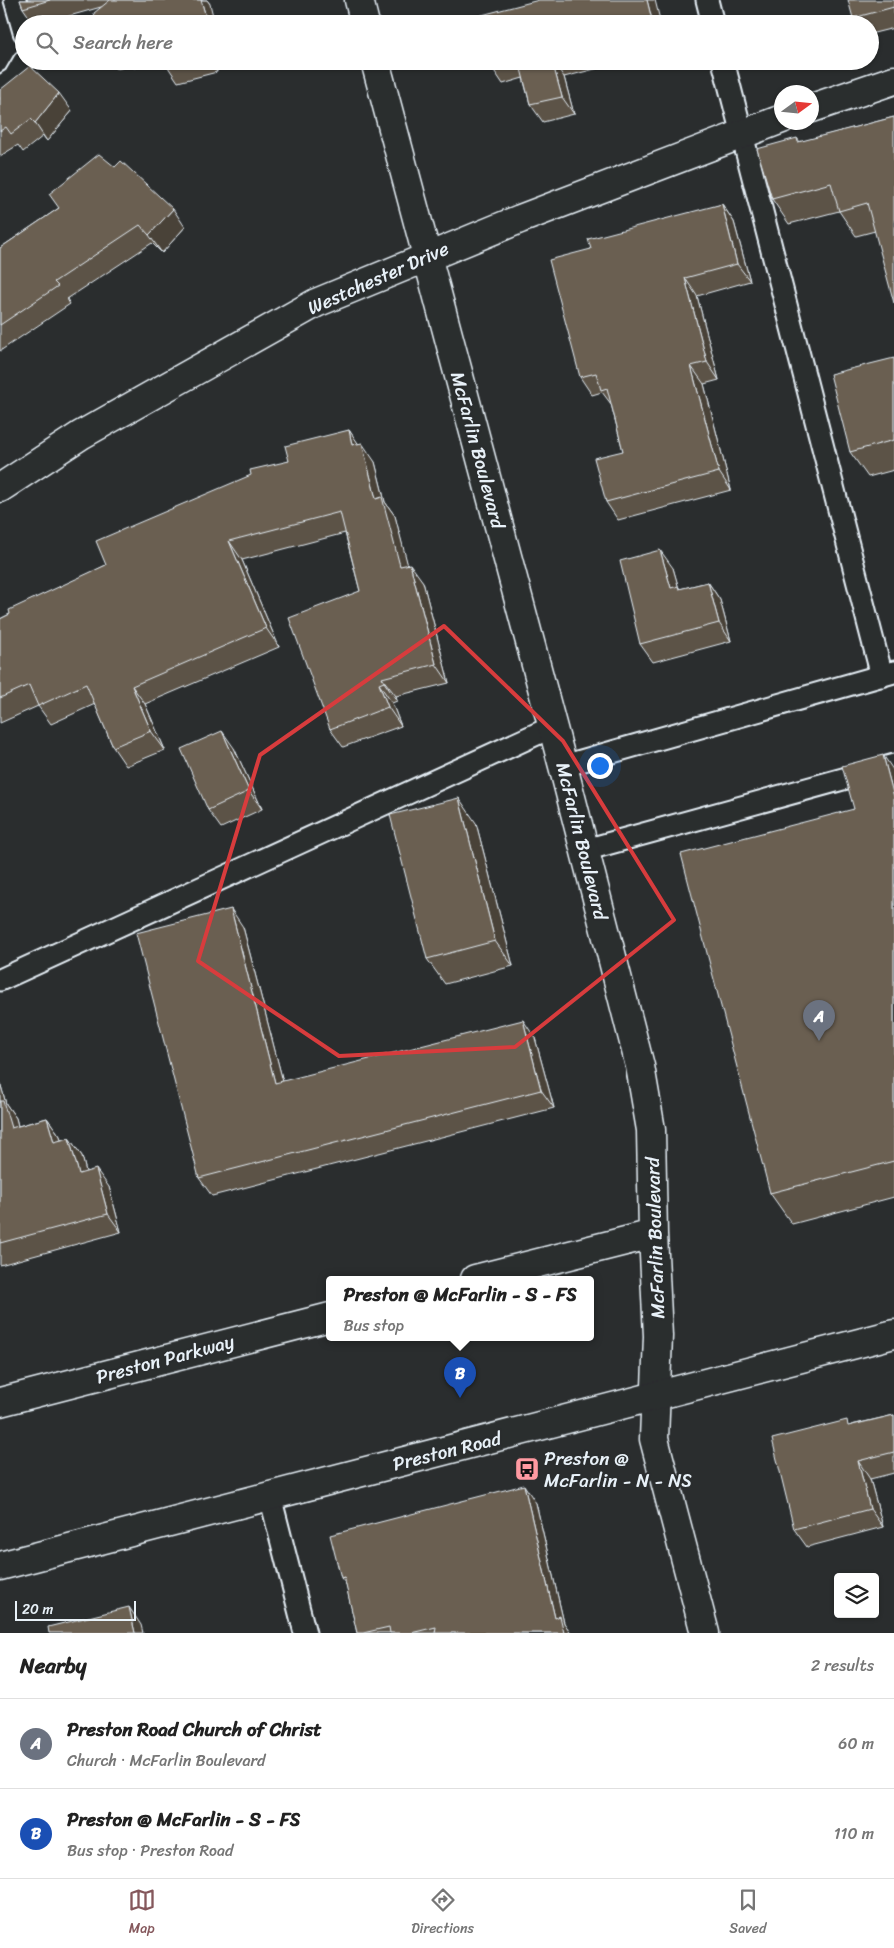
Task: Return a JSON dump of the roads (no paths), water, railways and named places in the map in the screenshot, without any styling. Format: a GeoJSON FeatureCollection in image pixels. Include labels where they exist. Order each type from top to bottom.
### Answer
{"type":"FeatureCollection","features":[{"type":"Feature","properties":{"kind":"street"},"geometry":{"type":"LineString","coordinates":[[359,0],[363,15]]}},
{"type":"Feature","properties":{"kind":"street","name":"McFarlin Boulevard"},"geometry":{"type":"LineString","coordinates":[[377,70],[564,766],[640,1066],[650,1121],[658,1336],[654,1439],[705,1633]]}},
{"type":"Feature","properties":{"kind":"street"},"geometry":{"type":"LineString","coordinates":[[819,106],[894,80]]}},
{"type":"Feature","properties":{"kind":"street","name":"Westchester Drive"},"geometry":{"type":"LineString","coordinates":[[0,488],[81,435],[316,303],[426,256],[774,122]]}},
{"type":"Feature","properties":{"kind":"street"},"geometry":{"type":"LineString","coordinates":[[487,1276],[653,1234]]}},
{"type":"Feature","properties":{"kind":"street","name":"Preston Parkway"},"geometry":{"type":"LineString","coordinates":[[0,1402],[326,1318]]}},
{"type":"Feature","properties":{"kind":"street","name":"Preston Road"},"geometry":{"type":"LineString","coordinates":[[0,1566],[655,1398],[894,1334]]}},
{"type":"Feature","properties":{"kind":"lane"},"geometry":{"type":"LineString","coordinates":[[15,0],[19,15]]}},
{"type":"Feature","properties":{"kind":"lane"},"geometry":{"type":"LineString","coordinates":[[707,0],[711,15]]}},
{"type":"Feature","properties":{"kind":"lane"},"geometry":{"type":"LineString","coordinates":[[0,87],[14,78],[19,70]]}},
{"type":"Feature","properties":{"kind":"lane"},"geometry":{"type":"LineString","coordinates":[[564,766],[888,674],[725,70]]}},
{"type":"Feature","properties":{"kind":"lane"},"geometry":{"type":"LineString","coordinates":[[0,980],[552,727]]}},
{"type":"Feature","properties":{"kind":"lane"},"geometry":{"type":"LineString","coordinates":[[585,850],[894,765]]}},
{"type":"Feature","properties":{"kind":"lane"},"geometry":{"type":"LineString","coordinates":[[270,1496],[306,1633]]}},
{"type":"Feature","properties":{"kind":"place","name":"Preston Road Church of Christ"},"geometry":{"type":"Point","coordinates":[819,1041]}},
{"type":"Feature","properties":{"kind":"place","name":"Preston @ McFarlin - S - FS"},"geometry":{"type":"Point","coordinates":[460,1398]}},
{"type":"Feature","properties":{"kind":"place","name":"Preston @ McFarlin - N - NS"},"geometry":{"type":"Point","coordinates":[527,1469]}}]}
